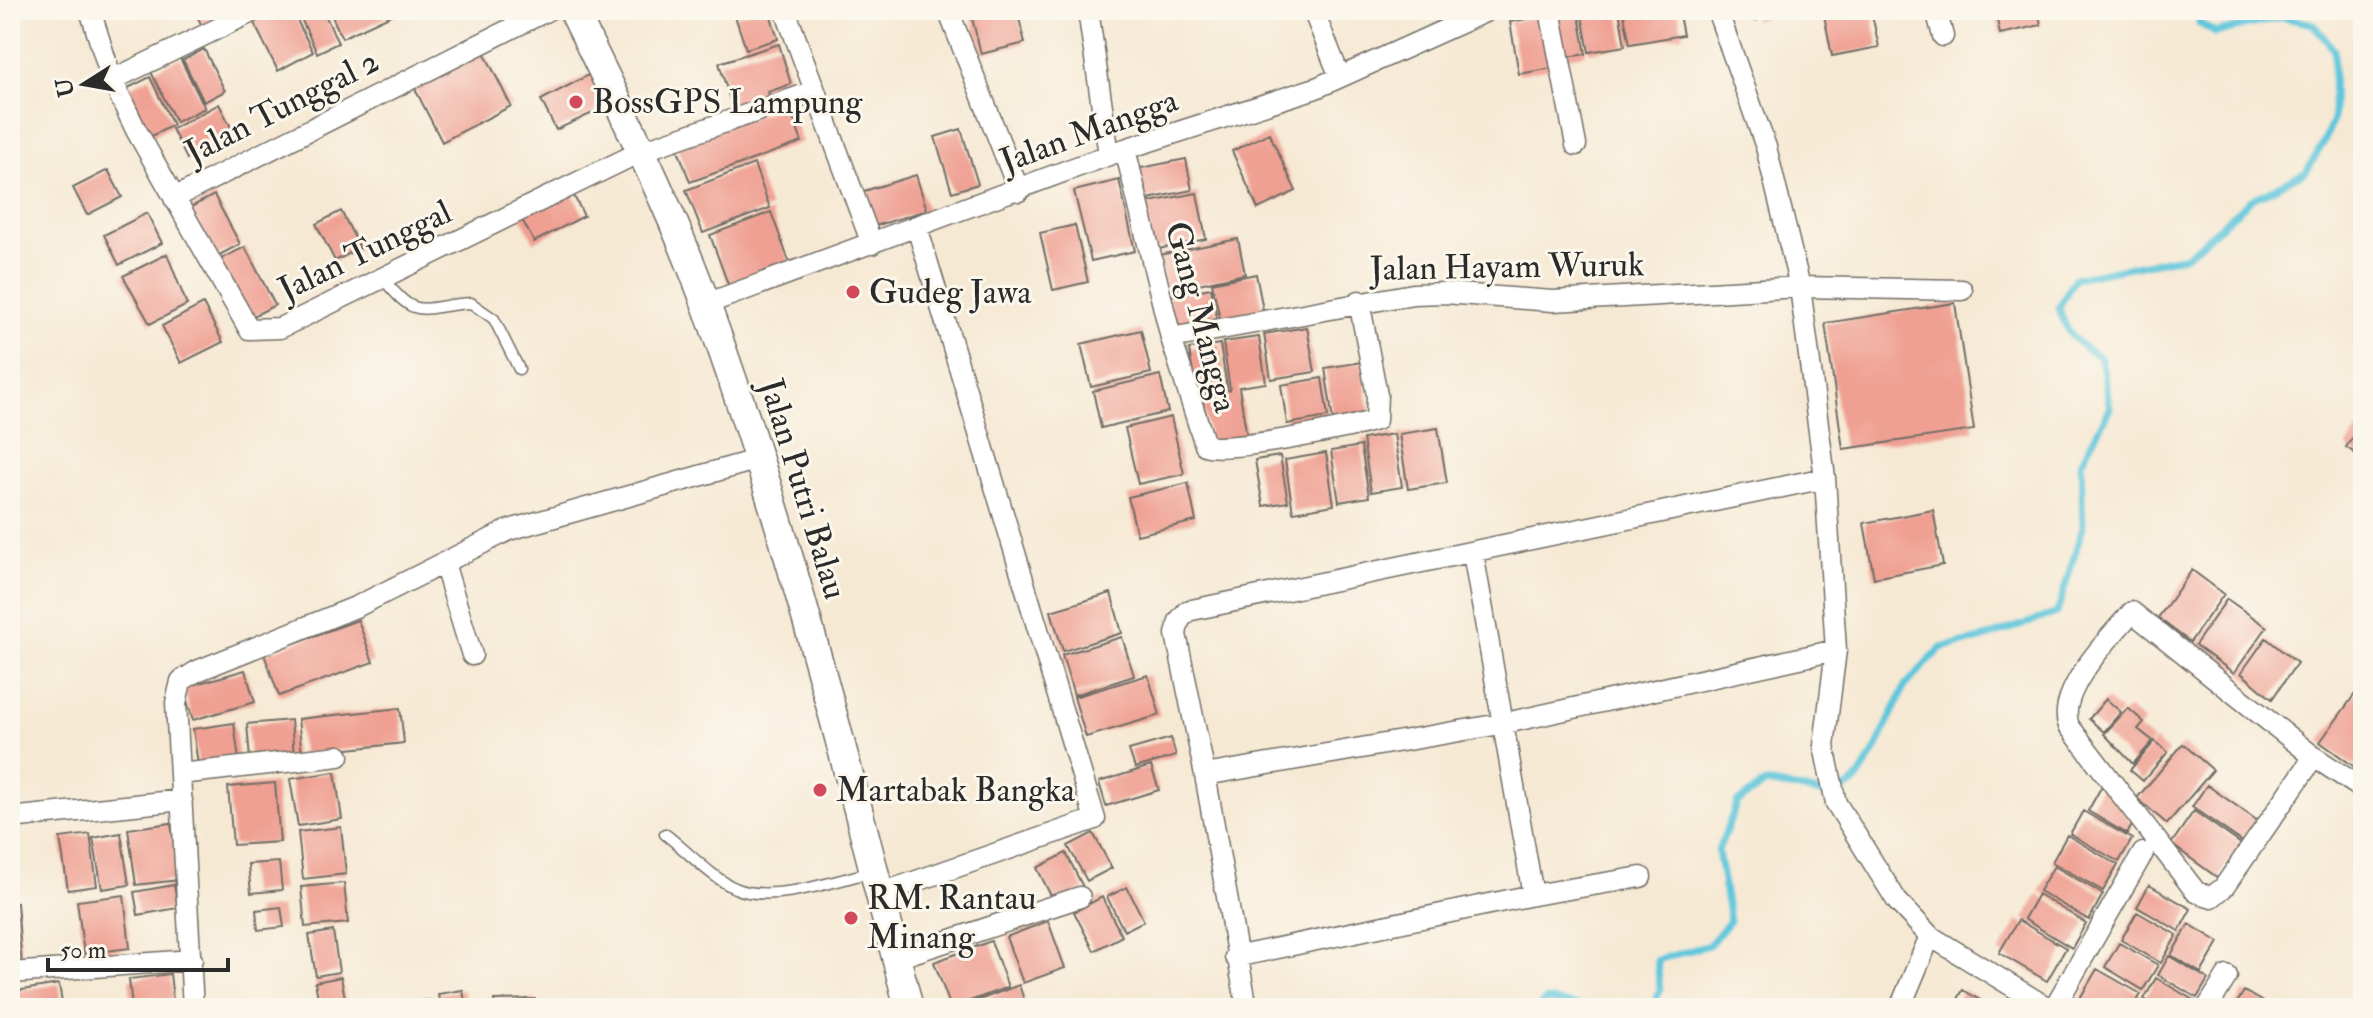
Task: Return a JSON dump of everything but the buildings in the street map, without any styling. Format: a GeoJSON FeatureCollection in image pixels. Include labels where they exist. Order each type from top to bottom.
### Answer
{"type":"FeatureCollection","features":[{"type":"Feature","properties":{"kind":"main road","name":"Jalan Putri Balau"},"geometry":{"type":"LineString","coordinates":[[573,10],[642,151],[706,304],[759,459],[909,1008]]}},
{"type":"Feature","properties":{"kind":"street"},"geometry":{"type":"LineString","coordinates":[[90,10],[112,80],[174,198]]}},
{"type":"Feature","properties":{"kind":"street"},"geometry":{"type":"LineString","coordinates":[[112,80],[256,10]]}},
{"type":"Feature","properties":{"kind":"street","name":"Jalan Tunggal 2"},"geometry":{"type":"LineString","coordinates":[[174,198],[548,10]]}},
{"type":"Feature","properties":{"kind":"street"},"geometry":{"type":"LineString","coordinates":[[785,10],[872,244]]}},
{"type":"Feature","properties":{"kind":"street"},"geometry":{"type":"LineString","coordinates":[[948,10],[1019,191]]}},
{"type":"Feature","properties":{"kind":"street","name":"Gang Mangga"},"geometry":{"type":"LineString","coordinates":[[1088,10],[1117,152],[1205,445],[1212,449],[1326,431],[1379,417],[1359,301]]}},
{"type":"Feature","properties":{"kind":"street"},"geometry":{"type":"LineString","coordinates":[[1313,10],[1340,77]]}},
{"type":"Feature","properties":{"kind":"street","name":"Jalan Mangga"},"geometry":{"type":"LineString","coordinates":[[706,304],[1019,191],[1117,152],[1340,77],[1489,10]]}},
{"type":"Feature","properties":{"kind":"street"},"geometry":{"type":"LineString","coordinates":[[1550,10],[1576,145]]}},
{"type":"Feature","properties":{"kind":"street"},"geometry":{"type":"LineString","coordinates":[[1717,10],[1766,147],[1800,287],[1825,478],[1836,650],[1824,746],[1836,803],[1897,901],[1930,936],[2048,1008]]}},
{"type":"Feature","properties":{"kind":"street"},"geometry":{"type":"LineString","coordinates":[[1936,10],[1943,36]]}},
{"type":"Feature","properties":{"kind":"street","name":"Jalan Tunggal"},"geometry":{"type":"LineString","coordinates":[[174,198],[249,329],[280,328],[642,151],[815,91]]}},
{"type":"Feature","properties":{"kind":"street"},"geometry":{"type":"LineString","coordinates":[[876,883],[1095,819],[917,227]]}},
{"type":"Feature","properties":{"kind":"street","name":"Jalan Hayam Wuruk"},"geometry":{"type":"LineString","coordinates":[[1171,338],[1359,301],[1444,293],[1553,301],[1800,287],[1962,290]]}},
{"type":"Feature","properties":{"kind":"street"},"geometry":{"type":"LineString","coordinates":[[193,1008],[176,703],[181,681],[197,671],[358,606],[509,530],[759,459]]}},
{"type":"Feature","properties":{"kind":"street"},"geometry":{"type":"LineString","coordinates":[[1247,1008],[1176,634],[1179,621],[1187,611],[1825,478]]}},
{"type":"Feature","properties":{"kind":"street"},"geometry":{"type":"LineString","coordinates":[[1473,553],[1506,723],[1533,895]]}},
{"type":"Feature","properties":{"kind":"street"},"geometry":{"type":"LineString","coordinates":[[444,563],[472,655]]}},
{"type":"Feature","properties":{"kind":"street"},"geometry":{"type":"LineString","coordinates":[[2314,757],[2224,887],[2212,897],[2205,896],[2196,892],[2069,726],[2066,708],[2072,689],[2132,612],[2314,757],[2363,789]]}},
{"type":"Feature","properties":{"kind":"street"},"geometry":{"type":"LineString","coordinates":[[1205,775],[1506,723],[1836,650]]}},
{"type":"Feature","properties":{"kind":"street"},"geometry":{"type":"LineString","coordinates":[[180,774],[339,756]]}},
{"type":"Feature","properties":{"kind":"street"},"geometry":{"type":"LineString","coordinates":[[10,818],[182,800]]}},
{"type":"Feature","properties":{"kind":"street"},"geometry":{"type":"LineString","coordinates":[[2054,1008],[2143,853]]}},
{"type":"Feature","properties":{"kind":"street"},"geometry":{"type":"LineString","coordinates":[[1235,957],[1533,895],[1641,877]]}},
{"type":"Feature","properties":{"kind":"street"},"geometry":{"type":"LineString","coordinates":[[897,958],[1080,897]]}},
{"type":"Feature","properties":{"kind":"street"},"geometry":{"type":"LineString","coordinates":[[1900,1008],[1930,936]]}},
{"type":"Feature","properties":{"kind":"street"},"geometry":{"type":"LineString","coordinates":[[10,973],[192,960]]}},
{"type":"Feature","properties":{"kind":"street"},"geometry":{"type":"LineString","coordinates":[[2207,1008],[2227,976]]}},
{"type":"Feature","properties":{"kind":"lane"},"geometry":{"type":"LineString","coordinates":[[383,278],[404,306],[418,310],[471,303],[494,319],[519,369]]}},
{"type":"Feature","properties":{"kind":"lane"},"geometry":{"type":"LineString","coordinates":[[665,834],[735,888],[766,893],[876,883]]}},
{"type":"Feature","properties":{"kind":"waterway"},"geometry":{"type":"LineString","coordinates":[[1654,1008],[1660,989],[1657,960],[1709,945],[1730,921],[1718,851],[1737,803],[1766,783],[1832,795],[1854,784],[1874,753],[1905,686],[1941,648],[1981,639],[2057,613],[2083,527],[2081,462],[2110,408],[2101,358],[2074,337],[2059,307],[2075,278],[2186,256],[2249,201],[2306,172],[2324,142],[2333,120],[2334,50],[2313,24],[2281,17],[2215,33],[2199,23],[2200,10]]}},
{"type":"Feature","properties":{"kind":"waterway"},"geometry":{"type":"LineString","coordinates":[[1537,1008],[1546,1000],[1588,1008]]}},
{"type":"Feature","properties":{"kind":"place","name":"BossGPS Lampung"},"geometry":{"type":"Point","coordinates":[576,102]}},
{"type":"Feature","properties":{"kind":"place","name":"Gudeg Jawa"},"geometry":{"type":"Point","coordinates":[853,292]}},
{"type":"Feature","properties":{"kind":"place","name":"Martabak Bangka"},"geometry":{"type":"Point","coordinates":[820,790]}},
{"type":"Feature","properties":{"kind":"place","name":"RM. Rantau Minang"},"geometry":{"type":"Point","coordinates":[851,918]}}]}
